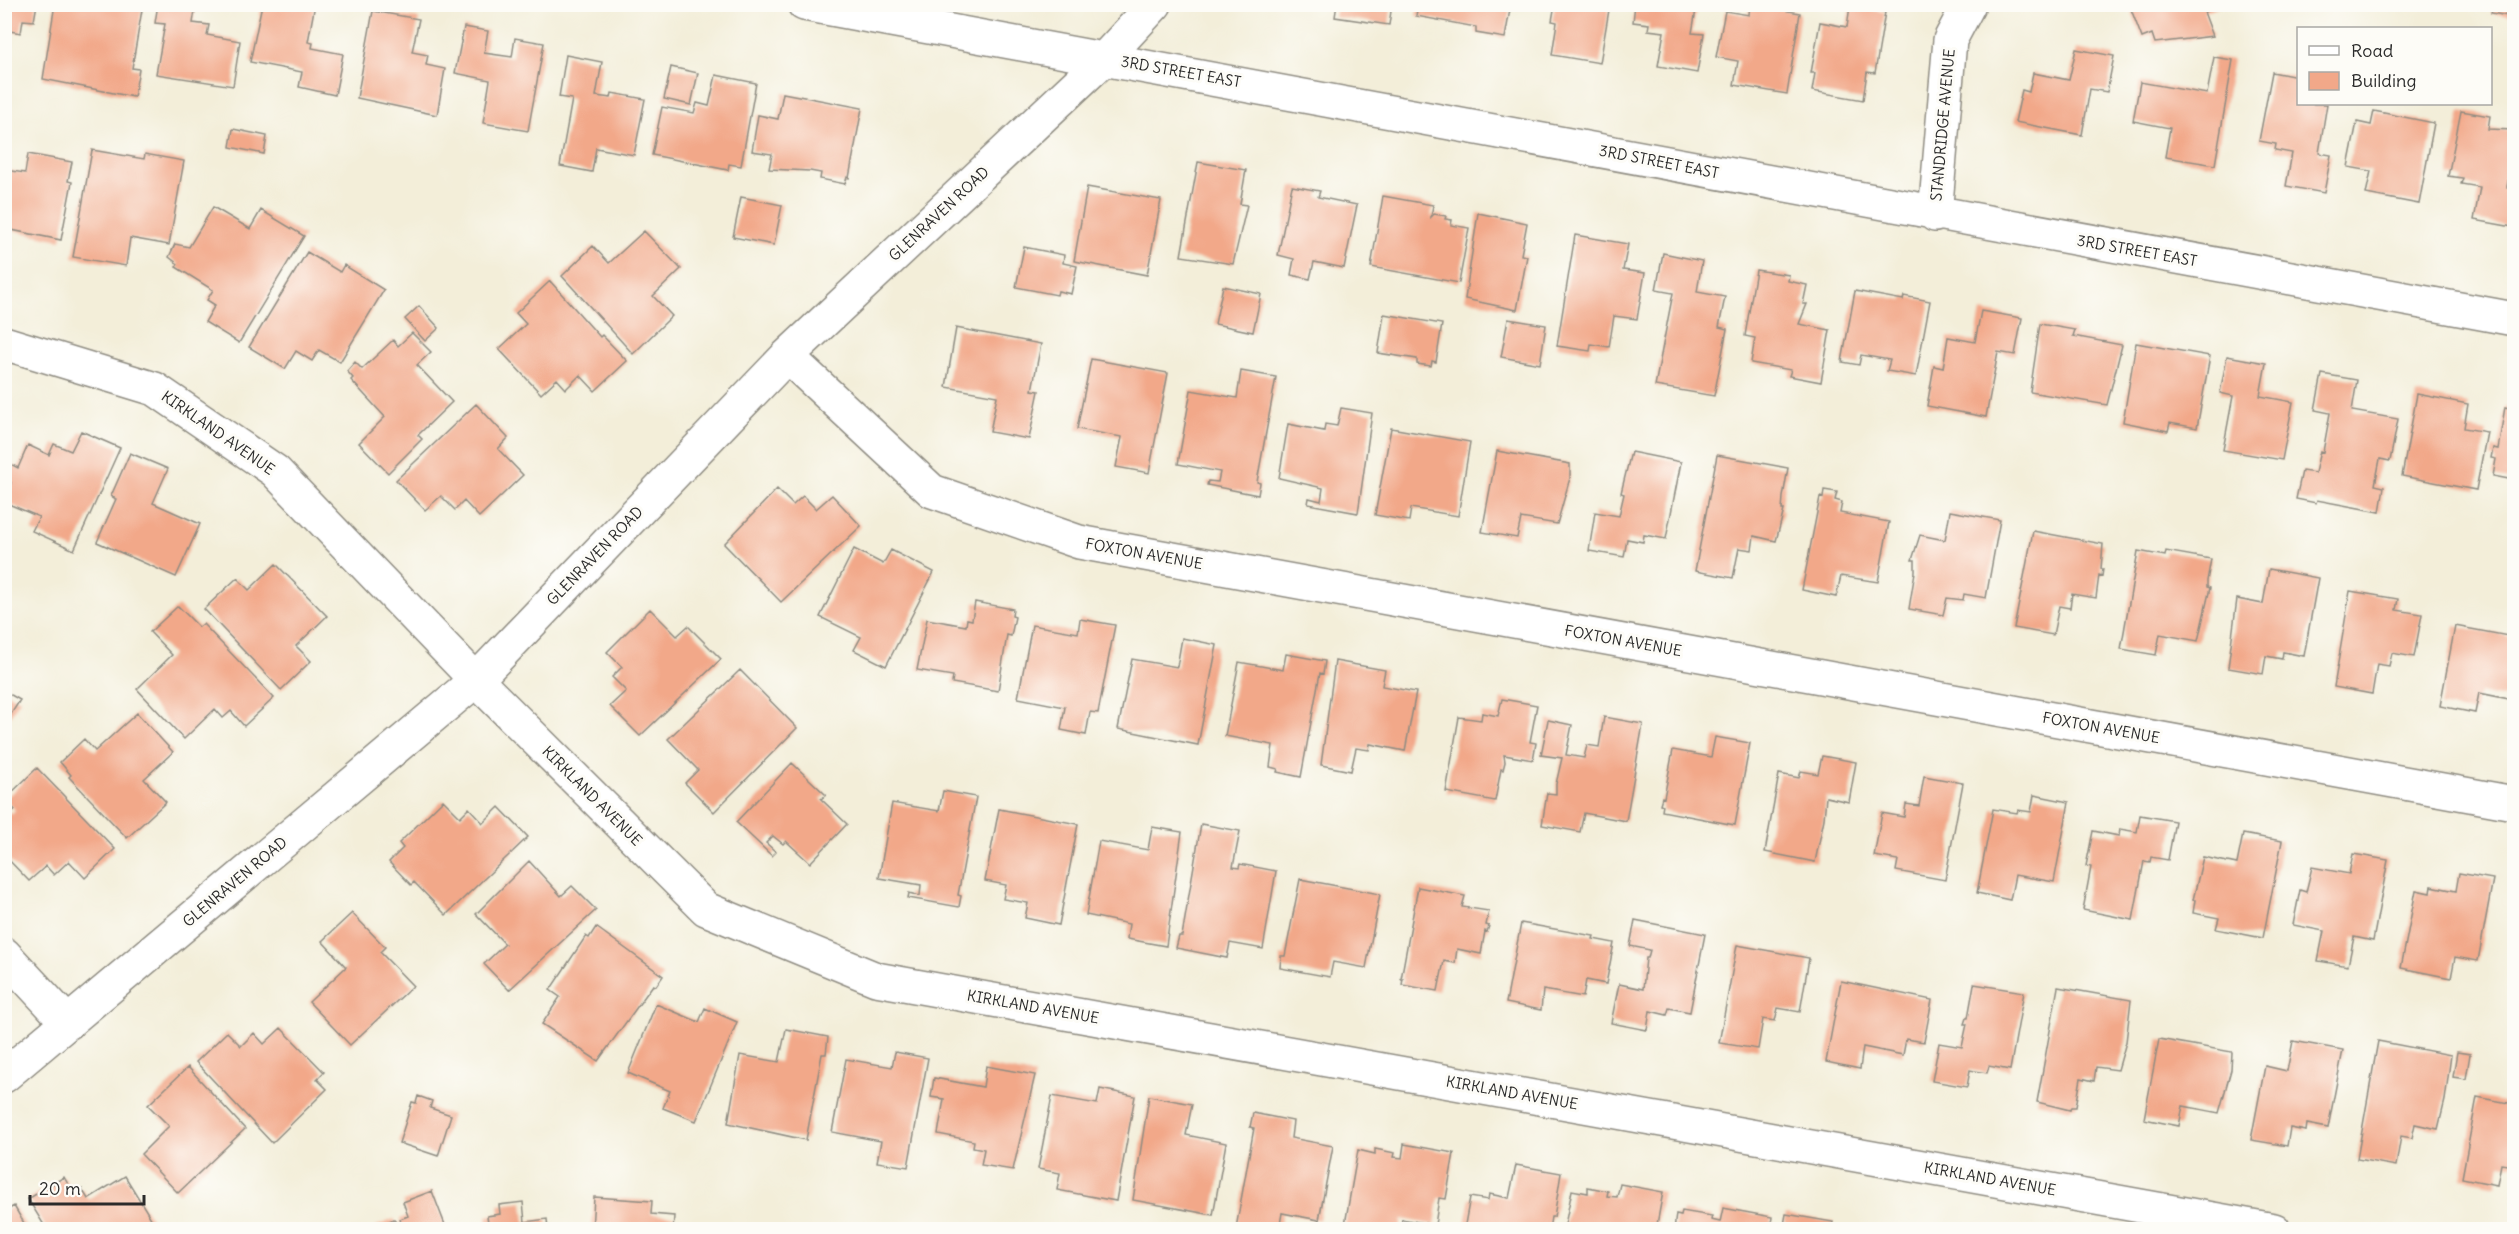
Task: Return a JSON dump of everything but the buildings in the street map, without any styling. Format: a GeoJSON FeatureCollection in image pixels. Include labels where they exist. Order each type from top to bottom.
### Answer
{"type":"FeatureCollection","features":[{"type":"Feature","properties":{"kind":"street","name":"3RD STREET EAST"},"geometry":{"type":"LineString","coordinates":[[804,4],[2514,319]]}},
{"type":"Feature","properties":{"kind":"street","name":"GLENRAVEN ROAD"},"geometry":{"type":"LineString","coordinates":[[4,1076],[476,680],[787,356],[1105,58],[1155,4]]}},
{"type":"Feature","properties":{"kind":"street","name":"STANDRIDGE AVENUE"},"geometry":{"type":"LineString","coordinates":[[1935,214],[1950,40],[1969,4]]}},
{"type":"Feature","properties":{"kind":"street","name":"KIRKLAND AVENUE"},"geometry":{"type":"LineString","coordinates":[[4,343],[155,389],[275,471],[476,680],[706,909],[876,979],[2274,1230]]}},
{"type":"Feature","properties":{"kind":"street","name":"FOXTON AVENUE"},"geometry":{"type":"LineString","coordinates":[[787,356],[932,491],[1079,542],[2514,802]]}},
{"type":"Feature","properties":{"kind":"street"},"geometry":{"type":"LineString","coordinates":[[4,954],[68,1023]]}}]}
